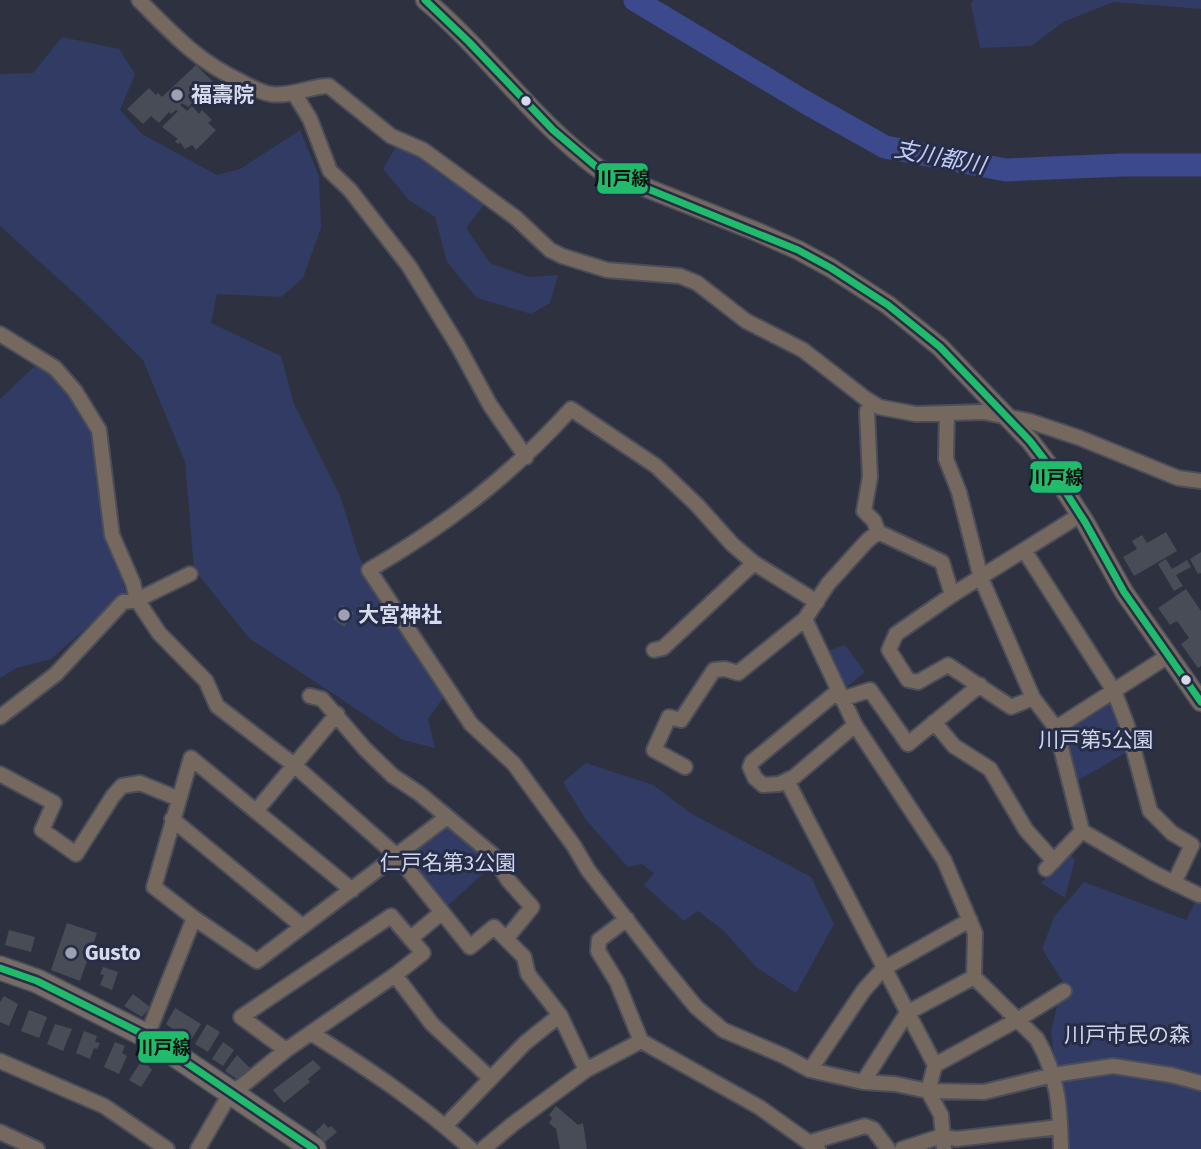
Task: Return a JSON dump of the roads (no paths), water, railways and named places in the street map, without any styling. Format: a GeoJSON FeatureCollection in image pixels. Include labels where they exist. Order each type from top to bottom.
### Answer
{"type":"FeatureCollection","features":[{"type":"Feature","properties":{"kind":"main road"},"geometry":{"type":"LineString","coordinates":[[1,970],[37,981],[147,1036],[314,1149]]}},
{"type":"Feature","properties":{"kind":"street"},"geometry":{"type":"LineString","coordinates":[[139,0],[187,49],[218,71],[270,94],[294,93],[329,86],[391,136],[423,150],[516,218],[550,250],[607,270],[680,276],[697,283],[746,321],[803,350],[879,407],[916,414],[983,412],[1029,421],[1080,438],[1178,478],[1201,481]]}},
{"type":"Feature","properties":{"kind":"street"},"geometry":{"type":"LineString","coordinates":[[425,0],[543,121],[599,169],[755,231],[831,268],[914,325],[940,347],[1047,463],[1124,592],[1201,702]]}},
{"type":"Feature","properties":{"kind":"street"},"geometry":{"type":"LineString","coordinates":[[294,93],[310,119],[330,171],[350,190],[409,266],[490,405],[526,457]]}},
{"type":"Feature","properties":{"kind":"street"},"geometry":{"type":"LineString","coordinates":[[0,334],[55,369],[75,391],[99,430],[112,535],[133,583],[137,600],[159,633],[206,681],[217,706],[294,765],[397,856],[470,947],[494,927],[524,957],[528,974],[560,1015],[586,1070]]}},
{"type":"Feature","properties":{"kind":"street"},"geometry":{"type":"LineString","coordinates":[[817,603],[754,563],[656,466],[571,409],[526,457],[488,490],[432,532],[369,570],[471,724],[514,764],[574,846],[588,870],[696,1006],[723,1030],[810,1070],[863,1082],[895,1084],[928,1091],[984,1092],[1113,1066],[1171,1075],[1201,1083]]}},
{"type":"Feature","properties":{"kind":"street"},"geometry":{"type":"LineString","coordinates":[[867,411],[870,477],[864,511],[874,522],[878,532],[942,562],[952,595]]}},
{"type":"Feature","properties":{"kind":"street"},"geometry":{"type":"LineString","coordinates":[[947,414],[946,459],[959,492],[981,578],[1032,698],[1056,728],[1082,831],[1199,895]]}},
{"type":"Feature","properties":{"kind":"street"},"geometry":{"type":"LineString","coordinates":[[1032,698],[1011,707],[948,665],[918,682],[908,680],[889,650],[896,634],[952,595],[1080,515]]}},
{"type":"Feature","properties":{"kind":"street"},"geometry":{"type":"LineString","coordinates":[[685,767],[654,750],[669,717],[681,720],[714,670],[725,669],[738,673],[805,619],[828,584],[878,532]]}},
{"type":"Feature","properties":{"kind":"street"},"geometry":{"type":"LineString","coordinates":[[1024,550],[1114,691],[1127,725],[1150,811],[1172,833],[1192,845],[1174,883]]}},
{"type":"Feature","properties":{"kind":"street"},"geometry":{"type":"LineString","coordinates":[[654,650],[663,648],[754,563]]}},
{"type":"Feature","properties":{"kind":"street"},"geometry":{"type":"LineString","coordinates":[[0,717],[56,674],[123,602],[137,600],[190,574]]}},
{"type":"Feature","properties":{"kind":"street"},"geometry":{"type":"LineString","coordinates":[[805,619],[855,724],[944,860],[975,933],[974,977],[1037,1039],[1053,1076],[1060,1102],[1061,1149]]}},
{"type":"Feature","properties":{"kind":"street"},"geometry":{"type":"LineString","coordinates":[[1056,728],[1168,656]]}},
{"type":"Feature","properties":{"kind":"street"},"geometry":{"type":"LineString","coordinates":[[855,724],[787,782],[764,785],[755,778],[750,767],[752,762],[840,695],[870,690],[908,744],[980,685]]}},
{"type":"Feature","properties":{"kind":"street"},"geometry":{"type":"LineString","coordinates":[[310,696],[322,699],[365,749],[393,776],[493,855],[508,880],[532,907],[506,939]]}},
{"type":"Feature","properties":{"kind":"street"},"geometry":{"type":"LineString","coordinates":[[256,811],[337,714]]}},
{"type":"Feature","properties":{"kind":"street"},"geometry":{"type":"LineString","coordinates":[[934,722],[954,746],[990,769],[1050,865],[1082,831]]}},
{"type":"Feature","properties":{"kind":"street"},"geometry":{"type":"LineString","coordinates":[[352,890],[191,758],[154,887],[257,961],[302,926],[352,890],[397,856],[447,817]]}},
{"type":"Feature","properties":{"kind":"street"},"geometry":{"type":"LineString","coordinates":[[0,774],[54,803],[42,830],[76,854],[122,786],[140,783],[179,799]]}},
{"type":"Feature","properties":{"kind":"street"},"geometry":{"type":"LineString","coordinates":[[787,782],[935,1065],[928,1091],[941,1115],[943,1143]]}},
{"type":"Feature","properties":{"kind":"street"},"geometry":{"type":"LineString","coordinates":[[173,819],[302,926]]}},
{"type":"Feature","properties":{"kind":"street"},"geometry":{"type":"LineString","coordinates":[[411,938],[441,913]]}},
{"type":"Feature","properties":{"kind":"street"},"geometry":{"type":"LineString","coordinates":[[198,1149],[231,1092],[423,953],[391,916],[241,1017],[286,1050]]}},
{"type":"Feature","properties":{"kind":"street"},"geometry":{"type":"LineString","coordinates":[[147,1036],[194,918]]}},
{"type":"Feature","properties":{"kind":"street"},"geometry":{"type":"LineString","coordinates":[[627,919],[598,940],[598,951],[617,982],[641,1041],[759,1107],[814,1145],[865,1126],[873,1129],[888,1149]]}},
{"type":"Feature","properties":{"kind":"street"},"geometry":{"type":"LineString","coordinates":[[810,1070],[864,990],[883,969],[970,920]]}},
{"type":"Feature","properties":{"kind":"street"},"geometry":{"type":"LineString","coordinates":[[395,975],[432,1024],[490,1078]]}},
{"type":"Feature","properties":{"kind":"street"},"geometry":{"type":"LineString","coordinates":[[863,1082],[907,1013],[974,977]]}},
{"type":"Feature","properties":{"kind":"street"},"geometry":{"type":"LineString","coordinates":[[935,1065],[1017,1020],[1064,990]]}},
{"type":"Feature","properties":{"kind":"street"},"geometry":{"type":"LineString","coordinates":[[445,1126],[525,1043],[560,1015]]}},
{"type":"Feature","properties":{"kind":"street"},"geometry":{"type":"LineString","coordinates":[[311,1033],[376,1073],[471,1149]]}},
{"type":"Feature","properties":{"kind":"street"},"geometry":{"type":"LineString","coordinates":[[483,1149],[586,1070],[641,1041]]}},
{"type":"Feature","properties":{"kind":"street"},"geometry":{"type":"LineString","coordinates":[[0,1061],[104,1106],[167,1149]]}},
{"type":"Feature","properties":{"kind":"street"},"geometry":{"type":"LineString","coordinates":[[902,1149],[956,1139],[1060,1127]]}},
{"type":"Feature","properties":{"kind":"street"},"geometry":{"type":"LineString","coordinates":[[0,1132],[37,1149]]}},
{"type":"Feature","properties":{"kind":"waterway","name":"支川都川"},"geometry":{"type":"LineString","coordinates":[[635,0],[885,147],[1006,170],[1201,165]]}},
{"type":"Feature","properties":{"kind":"place","name":"福壽院"},"geometry":{"type":"Point","coordinates":[177,95]}},
{"type":"Feature","properties":{"kind":"place","name":"大宮神社"},"geometry":{"type":"Point","coordinates":[344,615]}},
{"type":"Feature","properties":{"kind":"place","name":"Gusto"},"geometry":{"type":"Point","coordinates":[71,953]}},
{"type":"Feature","properties":{"kind":"park label","name":"川戸第5公園"},"geometry":{"type":"Point","coordinates":[1096,740]}},
{"type":"Feature","properties":{"kind":"park label","name":"仁戸名第3公園"},"geometry":{"type":"Point","coordinates":[448,863]}},
{"type":"Feature","properties":{"kind":"park label","name":"川戸市民の森"},"geometry":{"type":"Point","coordinates":[1127,1035]}}]}
